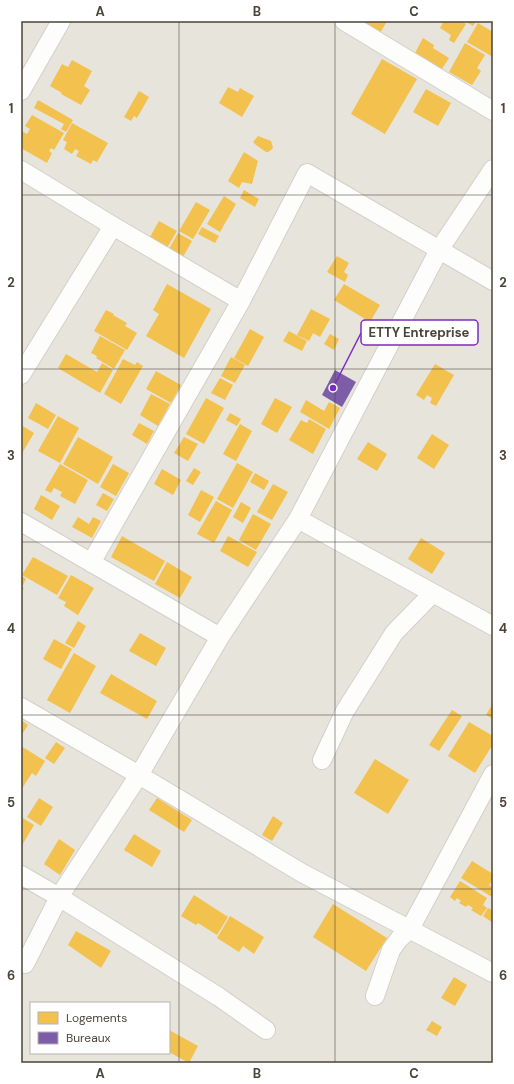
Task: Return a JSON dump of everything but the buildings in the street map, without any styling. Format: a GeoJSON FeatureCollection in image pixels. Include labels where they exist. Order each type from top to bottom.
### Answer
{"type":"FeatureCollection","features":[{"type":"Feature","properties":{"kind":"street"},"geometry":{"type":"LineString","coordinates":[[21,91],[61,21]]}},
{"type":"Feature","properties":{"kind":"street"},"geometry":{"type":"LineString","coordinates":[[344,21],[493,111]]}},
{"type":"Feature","properties":{"kind":"street"},"geometry":{"type":"LineString","coordinates":[[25,964],[59,897],[139,775],[220,638],[298,519],[438,250],[493,169]]}},
{"type":"Feature","properties":{"kind":"street"},"geometry":{"type":"LineString","coordinates":[[21,170],[113,226],[241,300]]}},
{"type":"Feature","properties":{"kind":"street"},"geometry":{"type":"LineString","coordinates":[[91,563],[241,300],[307,173],[493,281]]}},
{"type":"Feature","properties":{"kind":"street"},"geometry":{"type":"LineString","coordinates":[[21,375],[113,226]]}},
{"type":"Feature","properties":{"kind":"street"},"geometry":{"type":"LineString","coordinates":[[298,519],[493,626]]}},
{"type":"Feature","properties":{"kind":"street"},"geometry":{"type":"LineString","coordinates":[[21,522],[220,638]]}},
{"type":"Feature","properties":{"kind":"street"},"geometry":{"type":"LineString","coordinates":[[322,760],[345,711],[394,633],[433,593]]}},
{"type":"Feature","properties":{"kind":"street"},"geometry":{"type":"LineString","coordinates":[[21,707],[139,775],[302,873],[493,973]]}},
{"type":"Feature","properties":{"kind":"street"},"geometry":{"type":"LineString","coordinates":[[375,996],[391,950],[399,939],[410,929],[493,774]]}},
{"type":"Feature","properties":{"kind":"street"},"geometry":{"type":"LineString","coordinates":[[21,875],[59,897],[218,997],[266,1030]]}},
{"type":"Feature","properties":{"kind":"shaded area"},"geometry":{"type":"Polygon","coordinates":[[[21,21],[493,21],[493,1063],[21,1063],[21,21]]]}},
{"type":"Feature","properties":{"kind":"place","name":"ETTY Entreprise"},"geometry":{"type":"Point","coordinates":[333,388]}}]}
